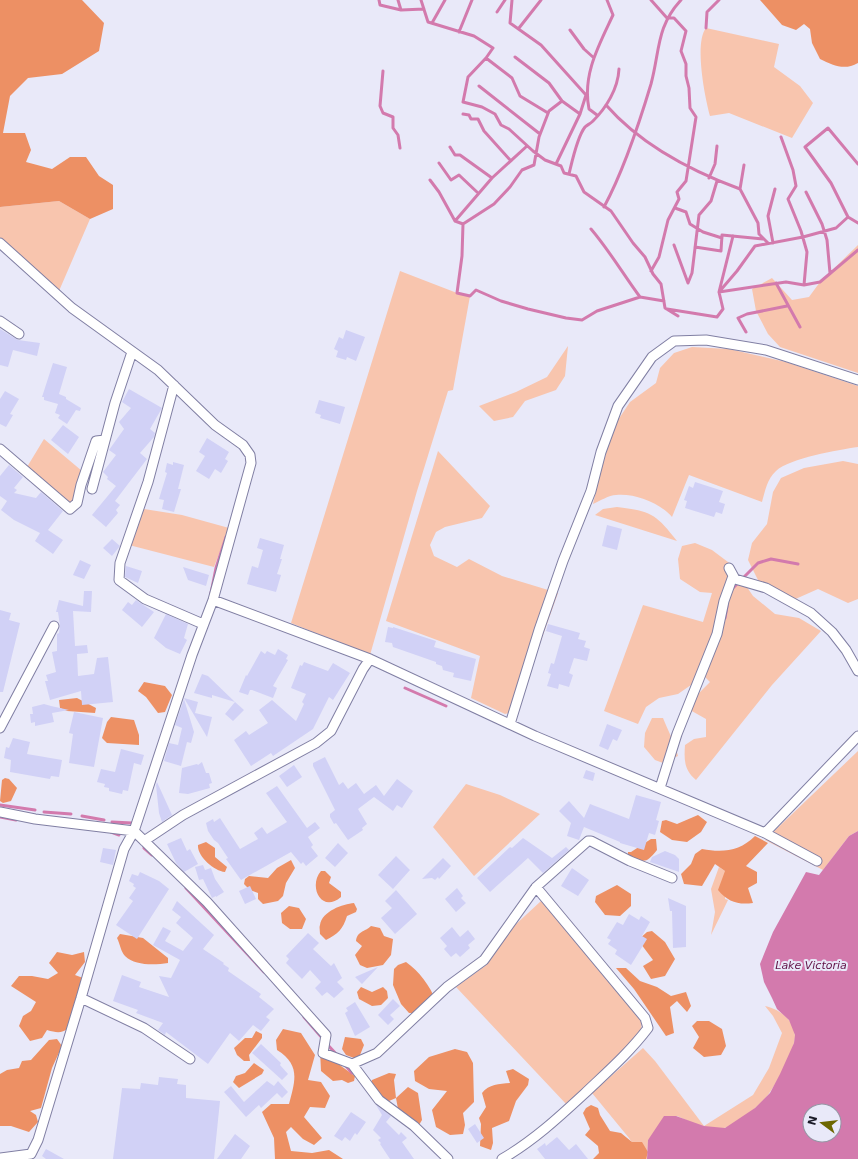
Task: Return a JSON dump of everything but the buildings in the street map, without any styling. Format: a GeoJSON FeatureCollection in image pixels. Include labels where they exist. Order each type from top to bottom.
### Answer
{"type":"FeatureCollection","features":[{"type":"Feature","properties":{"kind":"street"},"geometry":{"type":"LineString","coordinates":[[0,243],[72,308],[158,370],[215,425],[243,445],[250,455],[251,463],[213,600],[134,831],[124,849],[38,1140],[31,1154],[0,1158]]}},
{"type":"Feature","properties":{"kind":"street"},"geometry":{"type":"LineString","coordinates":[[0,321],[19,334]]}},
{"type":"Feature","properties":{"kind":"street"},"geometry":{"type":"LineString","coordinates":[[510,724],[539,630],[563,561],[591,491],[601,452],[618,406],[652,357],[674,341],[706,340],[766,350],[858,380]]}},
{"type":"Feature","properties":{"kind":"street"},"geometry":{"type":"LineString","coordinates":[[92,489],[105,440],[132,352]]}},
{"type":"Feature","properties":{"kind":"street"},"geometry":{"type":"LineString","coordinates":[[174,385],[148,482],[120,563],[119,580],[145,599],[204,624]]}},
{"type":"Feature","properties":{"kind":"street"},"geometry":{"type":"LineString","coordinates":[[0,449],[70,509],[77,503],[96,441],[105,440]]}},
{"type":"Feature","properties":{"kind":"street"},"geometry":{"type":"LineString","coordinates":[[660,788],[677,734],[717,634],[731,572],[735,579],[766,588],[811,613],[832,632],[846,650],[858,671]]}},
{"type":"Feature","properties":{"kind":"street"},"geometry":{"type":"LineString","coordinates":[[213,600],[370,659],[510,724],[765,833],[816,861]]}},
{"type":"Feature","properties":{"kind":"street"},"geometry":{"type":"LineString","coordinates":[[0,728],[54,626]]}},
{"type":"Feature","properties":{"kind":"street"},"geometry":{"type":"LineString","coordinates":[[144,841],[184,815],[316,743],[331,731],[363,669],[370,659]]}},
{"type":"Feature","properties":{"kind":"street"},"geometry":{"type":"LineString","coordinates":[[765,833],[858,736]]}},
{"type":"Feature","properties":{"kind":"street"},"geometry":{"type":"LineString","coordinates":[[0,812],[35,819],[134,831],[207,902],[326,1036],[323,1053],[352,1064],[380,1100],[414,1126],[448,1159]]}},
{"type":"Feature","properties":{"kind":"street"},"geometry":{"type":"LineString","coordinates":[[352,1064],[376,1053],[447,987],[484,960],[536,887],[589,841],[630,861],[672,878]]}},
{"type":"Feature","properties":{"kind":"street"},"geometry":{"type":"LineString","coordinates":[[502,1159],[526,1145],[556,1121],[619,1062],[648,1028],[644,1018],[536,887]]}},
{"type":"Feature","properties":{"kind":"street"},"geometry":{"type":"LineString","coordinates":[[81,998],[144,1028],[190,1059]]}},
{"type":"Feature","properties":{"kind":"shaded area"},"geometry":{"type":"Polygon","coordinates":[[[0,0],[82,0],[104,23],[99,51],[62,74],[28,78],[10,96],[3,133],[25,133],[31,150],[26,162],[52,169],[70,157],[86,157],[99,176],[113,185],[113,209],[90,219],[59,201],[0,207],[0,0]]]}},
{"type":"Feature","properties":{"kind":"shaded area"},"geometry":{"type":"Polygon","coordinates":[[[760,0],[858,0],[858,63],[848,67],[843,67],[820,59],[812,43],[810,29],[804,24],[796,30],[782,25],[760,0]]]}},
{"type":"Feature","properties":{"kind":"shaded area"},"geometry":{"type":"Polygon","coordinates":[[[706,28],[779,44],[774,67],[800,86],[813,103],[792,138],[729,113],[710,116],[703,84],[701,58],[701,46],[706,28]]]}},
{"type":"Feature","properties":{"kind":"shaded area"},"geometry":{"type":"Polygon","coordinates":[[[59,201],[90,219],[59,291],[0,240],[0,207],[59,201]]]}},
{"type":"Feature","properties":{"kind":"shaded area"},"geometry":{"type":"Polygon","coordinates":[[[858,245],[858,373],[780,347],[768,334],[756,311],[752,289],[772,278],[792,300],[809,297],[820,282],[858,245]]]}},
{"type":"Feature","properties":{"kind":"shaded area"},"geometry":{"type":"Polygon","coordinates":[[[400,271],[457,293],[470,296],[453,390],[448,391],[417,491],[370,655],[291,623],[400,271]]]}},
{"type":"Feature","properties":{"kind":"shaded area"},"geometry":{"type":"Polygon","coordinates":[[[568,346],[565,376],[556,390],[525,401],[513,417],[494,421],[479,406],[516,392],[547,377],[568,346]]]}},
{"type":"Feature","properties":{"kind":"shaded area"},"geometry":{"type":"Polygon","coordinates":[[[692,347],[729,349],[786,362],[858,386],[858,447],[803,458],[783,466],[770,478],[762,502],[689,475],[672,517],[661,507],[639,497],[613,495],[593,504],[599,477],[614,426],[630,402],[656,383],[660,368],[674,353],[692,347]]]}},
{"type":"Feature","properties":{"kind":"shaded area"},"geometry":{"type":"Polygon","coordinates":[[[44,439],[82,471],[72,505],[27,467],[44,439]]]}},
{"type":"Feature","properties":{"kind":"shaded area"},"geometry":{"type":"Polygon","coordinates":[[[438,451],[490,506],[482,518],[445,527],[436,532],[430,545],[434,556],[457,567],[469,559],[502,576],[558,593],[527,680],[513,712],[505,714],[471,698],[480,656],[386,621],[438,451]]]}},
{"type":"Feature","properties":{"kind":"shaded area"},"geometry":{"type":"Polygon","coordinates":[[[843,461],[858,464],[858,599],[848,603],[818,589],[791,601],[770,593],[758,580],[748,560],[752,543],[767,524],[773,492],[781,478],[804,468],[843,461]]]}},
{"type":"Feature","properties":{"kind":"shaded area"},"geometry":{"type":"Polygon","coordinates":[[[617,507],[638,510],[652,515],[664,525],[677,541],[595,515],[603,509],[617,507]]]}},
{"type":"Feature","properties":{"kind":"shaded area"},"geometry":{"type":"Polygon","coordinates":[[[144,509],[182,515],[229,528],[214,567],[129,545],[140,510],[144,509]]]}},
{"type":"Feature","properties":{"kind":"shaded area"},"geometry":{"type":"Polygon","coordinates":[[[695,543],[712,550],[732,565],[753,596],[775,614],[799,618],[821,631],[772,685],[696,780],[687,768],[685,745],[694,739],[706,737],[706,719],[690,710],[696,696],[710,682],[704,676],[678,694],[659,698],[646,707],[638,724],[604,711],[643,605],[703,622],[712,593],[700,592],[680,579],[678,559],[682,546],[695,543]]]}},
{"type":"Feature","properties":{"kind":"shaded area"},"geometry":{"type":"Polygon","coordinates":[[[144,682],[165,686],[172,695],[165,712],[158,713],[146,697],[138,691],[144,682]]]}},
{"type":"Feature","properties":{"kind":"shaded area"},"geometry":{"type":"Polygon","coordinates":[[[77,698],[96,708],[95,713],[67,711],[60,708],[59,700],[77,698]]]}},
{"type":"Feature","properties":{"kind":"shaded area"},"geometry":{"type":"Polygon","coordinates":[[[111,717],[134,720],[139,735],[139,745],[107,743],[102,738],[107,722],[111,717]]]}},
{"type":"Feature","properties":{"kind":"shaded area"},"geometry":{"type":"Polygon","coordinates":[[[652,718],[663,718],[678,756],[663,763],[655,760],[644,747],[645,733],[652,718]]]}},
{"type":"Feature","properties":{"kind":"shaded area"},"geometry":{"type":"Polygon","coordinates":[[[858,751],[858,831],[849,836],[823,870],[765,840],[858,751]]]}},
{"type":"Feature","properties":{"kind":"shaded area"},"geometry":{"type":"Polygon","coordinates":[[[5,778],[9,779],[17,788],[11,801],[3,803],[0,801],[2,780],[5,778]]]}},
{"type":"Feature","properties":{"kind":"shaded area"},"geometry":{"type":"Polygon","coordinates":[[[466,784],[500,795],[540,814],[474,876],[433,827],[466,784]]]}},
{"type":"Feature","properties":{"kind":"shaded area"},"geometry":{"type":"Polygon","coordinates":[[[698,815],[707,822],[701,832],[687,842],[672,840],[660,832],[662,821],[666,820],[677,824],[698,815]]]}},
{"type":"Feature","properties":{"kind":"shaded area"},"geometry":{"type":"Polygon","coordinates":[[[755,836],[768,843],[746,866],[757,872],[757,883],[748,888],[753,903],[743,904],[734,902],[718,890],[725,871],[715,864],[702,886],[684,884],[681,874],[691,864],[695,854],[702,849],[717,851],[731,850],[743,845],[755,836]]]}},
{"type":"Feature","properties":{"kind":"shaded area"},"geometry":{"type":"Polygon","coordinates":[[[651,839],[656,839],[657,850],[650,858],[644,861],[628,855],[628,852],[631,852],[651,839]]]}},
{"type":"Feature","properties":{"kind":"shaded area"},"geometry":{"type":"Polygon","coordinates":[[[206,842],[215,848],[215,857],[227,867],[225,872],[211,866],[200,854],[198,845],[206,842]]]}},
{"type":"Feature","properties":{"kind":"shaded area"},"geometry":{"type":"Polygon","coordinates":[[[291,860],[295,868],[286,883],[283,896],[278,901],[263,904],[258,899],[258,893],[250,890],[244,884],[245,879],[249,876],[268,878],[277,868],[291,860]]]}},
{"type":"Feature","properties":{"kind":"shaded area"},"geometry":{"type":"Polygon","coordinates":[[[719,867],[725,871],[725,899],[728,900],[711,935],[715,912],[711,889],[719,867]]]}},
{"type":"Feature","properties":{"kind":"shaded area"},"geometry":{"type":"Polygon","coordinates":[[[321,871],[325,871],[331,877],[329,883],[341,892],[341,897],[334,901],[328,902],[322,900],[316,890],[317,877],[321,871]]]}},
{"type":"Feature","properties":{"kind":"shaded area"},"geometry":{"type":"Polygon","coordinates":[[[617,885],[631,894],[631,906],[620,916],[605,915],[595,902],[596,896],[617,885]]]}},
{"type":"Feature","properties":{"kind":"shaded area"},"geometry":{"type":"Polygon","coordinates":[[[541,901],[607,977],[642,1021],[641,1030],[633,1040],[567,1105],[456,987],[485,966],[514,926],[541,901]]]}},
{"type":"Feature","properties":{"kind":"shaded area"},"geometry":{"type":"Polygon","coordinates":[[[354,903],[357,909],[356,912],[347,916],[340,931],[326,940],[320,934],[320,926],[325,916],[334,909],[354,903]]]}},
{"type":"Feature","properties":{"kind":"shaded area"},"geometry":{"type":"Polygon","coordinates":[[[289,906],[299,908],[306,919],[302,929],[290,929],[282,923],[281,913],[289,906]]]}},
{"type":"Feature","properties":{"kind":"shaded area"},"geometry":{"type":"Polygon","coordinates":[[[371,926],[380,928],[384,936],[393,939],[391,955],[383,965],[367,968],[360,965],[355,955],[362,946],[356,941],[360,933],[371,926]]]}},
{"type":"Feature","properties":{"kind":"shaded area"},"geometry":{"type":"Polygon","coordinates":[[[652,931],[665,942],[675,959],[665,976],[651,979],[643,966],[653,960],[638,940],[647,932],[652,931]]]}},
{"type":"Feature","properties":{"kind":"shaded area"},"geometry":{"type":"Polygon","coordinates":[[[120,934],[143,938],[168,958],[168,963],[145,964],[134,962],[129,959],[122,952],[117,938],[120,934]]]}},
{"type":"Feature","properties":{"kind":"shaded area"},"geometry":{"type":"Polygon","coordinates":[[[57,952],[72,955],[84,952],[85,962],[75,975],[83,978],[87,988],[75,1002],[78,1020],[64,1031],[57,1032],[47,1030],[42,1038],[30,1041],[19,1026],[23,1016],[31,1011],[36,1002],[11,986],[19,976],[32,976],[48,979],[58,973],[49,963],[57,952]]]}},
{"type":"Feature","properties":{"kind":"shaded area"},"geometry":{"type":"Polygon","coordinates":[[[406,962],[424,979],[436,1001],[417,1013],[409,1013],[401,1004],[393,985],[394,969],[398,965],[406,962]]]}},
{"type":"Feature","properties":{"kind":"shaded area"},"geometry":{"type":"Polygon","coordinates":[[[616,968],[626,968],[640,981],[657,987],[671,996],[686,992],[691,1006],[687,1012],[677,1001],[670,1007],[674,1033],[666,1036],[634,989],[616,968]]]}},
{"type":"Feature","properties":{"kind":"shaded area"},"geometry":{"type":"Polygon","coordinates":[[[361,987],[372,992],[383,987],[387,991],[388,998],[381,1005],[372,1006],[359,999],[357,992],[361,987]]]}},
{"type":"Feature","properties":{"kind":"shaded area"},"geometry":{"type":"Polygon","coordinates":[[[765,1006],[780,1012],[789,1020],[795,1036],[786,1065],[767,1097],[742,1119],[724,1128],[718,1129],[706,1127],[677,1116],[648,1140],[647,1159],[643,1159],[629,1138],[592,1093],[643,1048],[655,1061],[704,1126],[753,1095],[769,1068],[782,1033],[773,1016],[765,1006]]]}},
{"type":"Feature","properties":{"kind":"shaded area"},"geometry":{"type":"Polygon","coordinates":[[[697,1021],[709,1021],[722,1029],[726,1046],[721,1055],[704,1057],[693,1048],[699,1037],[692,1026],[697,1021]]]}},
{"type":"Feature","properties":{"kind":"shaded area"},"geometry":{"type":"Polygon","coordinates":[[[283,1029],[301,1033],[315,1055],[308,1080],[321,1082],[330,1096],[325,1108],[310,1107],[304,1117],[322,1138],[314,1145],[303,1139],[291,1127],[286,1132],[291,1151],[312,1153],[329,1150],[343,1159],[275,1159],[274,1138],[262,1112],[271,1104],[289,1104],[294,1081],[293,1068],[285,1056],[277,1050],[276,1040],[283,1029]]]}},
{"type":"Feature","properties":{"kind":"shaded area"},"geometry":{"type":"Polygon","coordinates":[[[256,1031],[262,1034],[262,1038],[249,1055],[250,1061],[244,1061],[237,1055],[234,1048],[245,1038],[252,1038],[256,1031]]]}},
{"type":"Feature","properties":{"kind":"shaded area"},"geometry":{"type":"Polygon","coordinates":[[[345,1037],[361,1039],[364,1045],[360,1055],[354,1058],[346,1055],[342,1049],[345,1037]]]}},
{"type":"Feature","properties":{"kind":"shaded area"},"geometry":{"type":"Polygon","coordinates":[[[57,1039],[62,1046],[52,1068],[41,1108],[30,1111],[36,1115],[38,1122],[29,1132],[11,1126],[0,1126],[0,1074],[7,1070],[19,1068],[22,1061],[31,1060],[49,1040],[57,1039]]]}},
{"type":"Feature","properties":{"kind":"shaded area"},"geometry":{"type":"Polygon","coordinates":[[[455,1049],[467,1052],[473,1063],[474,1102],[463,1113],[465,1125],[463,1134],[450,1135],[436,1127],[432,1110],[447,1091],[429,1089],[415,1081],[414,1071],[429,1057],[455,1049]]]}},
{"type":"Feature","properties":{"kind":"shaded area"},"geometry":{"type":"Polygon","coordinates":[[[320,1050],[333,1056],[341,1066],[355,1076],[354,1081],[348,1083],[342,1080],[333,1081],[321,1071],[320,1050]]]}},
{"type":"Feature","properties":{"kind":"shaded area"},"geometry":{"type":"Polygon","coordinates":[[[254,1063],[264,1070],[262,1074],[239,1088],[233,1082],[236,1076],[245,1073],[254,1063]]]}},
{"type":"Feature","properties":{"kind":"shaded area"},"geometry":{"type":"Polygon","coordinates":[[[513,1069],[529,1079],[528,1085],[516,1101],[509,1121],[492,1128],[493,1143],[491,1150],[480,1146],[481,1124],[479,1118],[486,1107],[482,1093],[491,1086],[510,1083],[506,1071],[513,1069]]]}},
{"type":"Feature","properties":{"kind":"shaded area"},"geometry":{"type":"Polygon","coordinates":[[[389,1073],[396,1074],[394,1080],[396,1098],[389,1101],[371,1097],[368,1092],[372,1080],[389,1073]]]}},
{"type":"Feature","properties":{"kind":"shaded area"},"geometry":{"type":"Polygon","coordinates":[[[408,1087],[418,1093],[422,1120],[419,1125],[410,1129],[405,1124],[407,1116],[398,1109],[396,1098],[408,1087]]]}},
{"type":"Feature","properties":{"kind":"shaded area"},"geometry":{"type":"Polygon","coordinates":[[[591,1105],[598,1108],[600,1115],[610,1131],[621,1133],[632,1142],[642,1142],[648,1152],[646,1159],[593,1159],[599,1153],[598,1146],[585,1135],[590,1129],[583,1113],[586,1108],[591,1105]]]}},
{"type":"Feature","properties":{"kind":"water","name":"Lake Victoria"},"geometry":{"type":"Polygon","coordinates":[[[858,831],[858,1159],[647,1159],[648,1140],[664,1116],[676,1116],[704,1126],[725,1128],[755,1108],[770,1093],[794,1043],[795,1035],[789,1020],[777,1009],[764,982],[760,964],[773,932],[806,872],[819,875],[849,836],[858,831]]]}},
{"type":"Feature","properties":{"kind":"waterway"},"geometry":{"type":"LineString","coordinates":[[379,0],[380,5],[401,10],[424,9]]}},
{"type":"Feature","properties":{"kind":"waterway"},"geometry":{"type":"LineString","coordinates":[[398,0],[401,10]]}},
{"type":"Feature","properties":{"kind":"waterway"},"geometry":{"type":"LineString","coordinates":[[421,0],[428,22],[474,36],[493,48],[486,58],[468,77],[463,102],[482,107],[495,114],[501,125],[509,129],[533,151],[545,160],[561,166],[564,173],[576,176],[584,192],[611,211],[633,243],[645,257],[653,274],[661,284],[665,308],[678,316]]}},
{"type":"Feature","properties":{"kind":"waterway"},"geometry":{"type":"LineString","coordinates":[[432,23],[445,0]]}},
{"type":"Feature","properties":{"kind":"waterway"},"geometry":{"type":"LineString","coordinates":[[459,32],[472,0]]}},
{"type":"Feature","properties":{"kind":"waterway"},"geometry":{"type":"LineString","coordinates":[[497,12],[505,0]]}},
{"type":"Feature","properties":{"kind":"waterway"},"geometry":{"type":"LineString","coordinates":[[512,0],[510,23],[541,45],[586,95],[580,114],[556,164]]}},
{"type":"Feature","properties":{"kind":"waterway"},"geometry":{"type":"LineString","coordinates":[[519,28],[541,0]]}},
{"type":"Feature","properties":{"kind":"waterway"},"geometry":{"type":"LineString","coordinates":[[597,115],[589,109],[587,96],[588,84],[593,60],[613,15],[607,0]]}},
{"type":"Feature","properties":{"kind":"waterway"},"geometry":{"type":"LineString","coordinates":[[651,0],[667,18],[674,18],[686,31],[681,51],[686,64],[690,108],[696,117],[686,181],[677,192],[679,199],[668,220],[659,257],[651,271]]}},
{"type":"Feature","properties":{"kind":"waterway"},"geometry":{"type":"LineString","coordinates":[[604,207],[624,162],[641,115],[651,84],[663,30],[667,20],[681,0]]}},
{"type":"Feature","properties":{"kind":"waterway"},"geometry":{"type":"LineString","coordinates":[[706,28],[707,12],[719,0]]}},
{"type":"Feature","properties":{"kind":"waterway"},"geometry":{"type":"LineString","coordinates":[[570,30],[584,49],[594,58]]}},
{"type":"Feature","properties":{"kind":"waterway"},"geometry":{"type":"LineString","coordinates":[[515,57],[549,83],[562,101],[580,114]]}},
{"type":"Feature","properties":{"kind":"waterway"},"geometry":{"type":"LineString","coordinates":[[486,58],[512,78],[520,96],[548,113]]}},
{"type":"Feature","properties":{"kind":"waterway"},"geometry":{"type":"LineString","coordinates":[[569,174],[575,150],[582,131],[598,116],[607,104],[614,91],[619,69]]}},
{"type":"Feature","properties":{"kind":"waterway"},"geometry":{"type":"LineString","coordinates":[[383,71],[380,106],[383,113],[393,117],[393,128],[398,135],[400,148]]}},
{"type":"Feature","properties":{"kind":"waterway"},"geometry":{"type":"LineString","coordinates":[[479,86],[540,134]]}},
{"type":"Feature","properties":{"kind":"waterway"},"geometry":{"type":"LineString","coordinates":[[455,221],[463,224],[494,204],[510,187],[522,170],[534,165],[539,137],[549,111],[562,101]]}},
{"type":"Feature","properties":{"kind":"waterway"},"geometry":{"type":"LineString","coordinates":[[606,105],[635,132],[668,155],[703,174],[740,189]]}},
{"type":"Feature","properties":{"kind":"waterway"},"geometry":{"type":"LineString","coordinates":[[463,114],[469,115],[471,119],[478,119],[484,131],[511,161]]}},
{"type":"Feature","properties":{"kind":"waterway"},"geometry":{"type":"LineString","coordinates":[[858,164],[828,128],[805,147],[831,183],[848,217],[858,223]]}},
{"type":"Feature","properties":{"kind":"waterway"},"geometry":{"type":"LineString","coordinates":[[781,137],[793,170],[796,186],[788,199],[801,231],[807,252],[804,285]]}},
{"type":"Feature","properties":{"kind":"waterway"},"geometry":{"type":"LineString","coordinates":[[430,180],[439,192],[455,221],[492,178],[527,146]]}},
{"type":"Feature","properties":{"kind":"waterway"},"geometry":{"type":"LineString","coordinates":[[709,178],[715,164],[717,146]]}},
{"type":"Feature","properties":{"kind":"waterway"},"geometry":{"type":"LineString","coordinates":[[450,147],[455,155],[460,155],[492,178]]}},
{"type":"Feature","properties":{"kind":"waterway"},"geometry":{"type":"LineString","coordinates":[[439,163],[451,180],[459,175],[478,193]]}},
{"type":"Feature","properties":{"kind":"waterway"},"geometry":{"type":"LineString","coordinates":[[744,165],[740,189],[758,223],[759,234],[768,243]]}},
{"type":"Feature","properties":{"kind":"waterway"},"geometry":{"type":"LineString","coordinates":[[674,245],[688,283],[692,273],[699,215],[711,201],[717,181]]}},
{"type":"Feature","properties":{"kind":"waterway"},"geometry":{"type":"LineString","coordinates":[[773,243],[768,216],[775,189]]}},
{"type":"Feature","properties":{"kind":"waterway"},"geometry":{"type":"LineString","coordinates":[[806,192],[822,224],[827,240],[830,273]]}},
{"type":"Feature","properties":{"kind":"waterway"},"geometry":{"type":"LineString","coordinates":[[675,208],[686,212],[690,224],[703,232],[722,238]]}},
{"type":"Feature","properties":{"kind":"waterway"},"geometry":{"type":"LineString","coordinates":[[667,309],[717,317],[723,309],[719,292],[737,271],[755,246],[803,237],[836,228],[848,217]]}},
{"type":"Feature","properties":{"kind":"waterway"},"geometry":{"type":"LineString","coordinates":[[463,224],[462,256],[457,293],[470,296],[476,290],[501,301],[528,309],[566,318],[582,320],[597,311],[640,297],[664,301]]}},
{"type":"Feature","properties":{"kind":"waterway"},"geometry":{"type":"LineString","coordinates":[[591,229],[640,297]]}},
{"type":"Feature","properties":{"kind":"waterway"},"geometry":{"type":"LineString","coordinates":[[695,247],[721,251],[722,235],[763,239]]}},
{"type":"Feature","properties":{"kind":"waterway"},"geometry":{"type":"LineString","coordinates":[[733,236],[719,292],[786,282],[804,285],[820,282],[858,250]]}},
{"type":"Feature","properties":{"kind":"waterway"},"geometry":{"type":"LineString","coordinates":[[776,283],[800,327]]}},
{"type":"Feature","properties":{"kind":"waterway"},"geometry":{"type":"LineString","coordinates":[[746,332],[738,318],[747,314],[787,306]]}},
{"type":"Feature","properties":{"kind":"waterway"},"geometry":{"type":"LineString","coordinates":[[211,593],[216,568],[226,537]]}},
{"type":"Feature","properties":{"kind":"waterway"},"geometry":{"type":"LineString","coordinates":[[732,589],[758,563],[771,559],[798,564]]}},
{"type":"Feature","properties":{"kind":"waterway"},"geometry":{"type":"LineString","coordinates":[[725,618],[727,606]]}},
{"type":"Feature","properties":{"kind":"waterway"},"geometry":{"type":"LineString","coordinates":[[405,688],[446,706]]}},
{"type":"Feature","properties":{"kind":"waterway"},"geometry":{"type":"LineString","coordinates":[[0,805],[35,810]]}},
{"type":"Feature","properties":{"kind":"waterway"},"geometry":{"type":"LineString","coordinates":[[44,812],[71,814]]}},
{"type":"Feature","properties":{"kind":"waterway"},"geometry":{"type":"LineString","coordinates":[[82,816],[104,820]]}},
{"type":"Feature","properties":{"kind":"waterway"},"geometry":{"type":"LineString","coordinates":[[0,817],[16,820]]}},
{"type":"Feature","properties":{"kind":"waterway"},"geometry":{"type":"LineString","coordinates":[[112,822],[132,823]]}},
{"type":"Feature","properties":{"kind":"waterway"},"geometry":{"type":"LineString","coordinates":[[111,832],[119,835]]}},
{"type":"Feature","properties":{"kind":"waterway"},"geometry":{"type":"LineString","coordinates":[[144,848],[152,855]]}},
{"type":"Feature","properties":{"kind":"waterway"},"geometry":{"type":"LineString","coordinates":[[186,888],[264,972]]}},
{"type":"Feature","properties":{"kind":"waterway"},"geometry":{"type":"LineString","coordinates":[[304,1017],[323,1039]]}},
{"type":"Feature","properties":{"kind":"waterway"},"geometry":{"type":"LineString","coordinates":[[327,1044],[337,1055]]}},
{"type":"Feature","properties":{"kind":"waterway"},"geometry":{"type":"LineString","coordinates":[[345,1065],[352,1073]]}}]}
